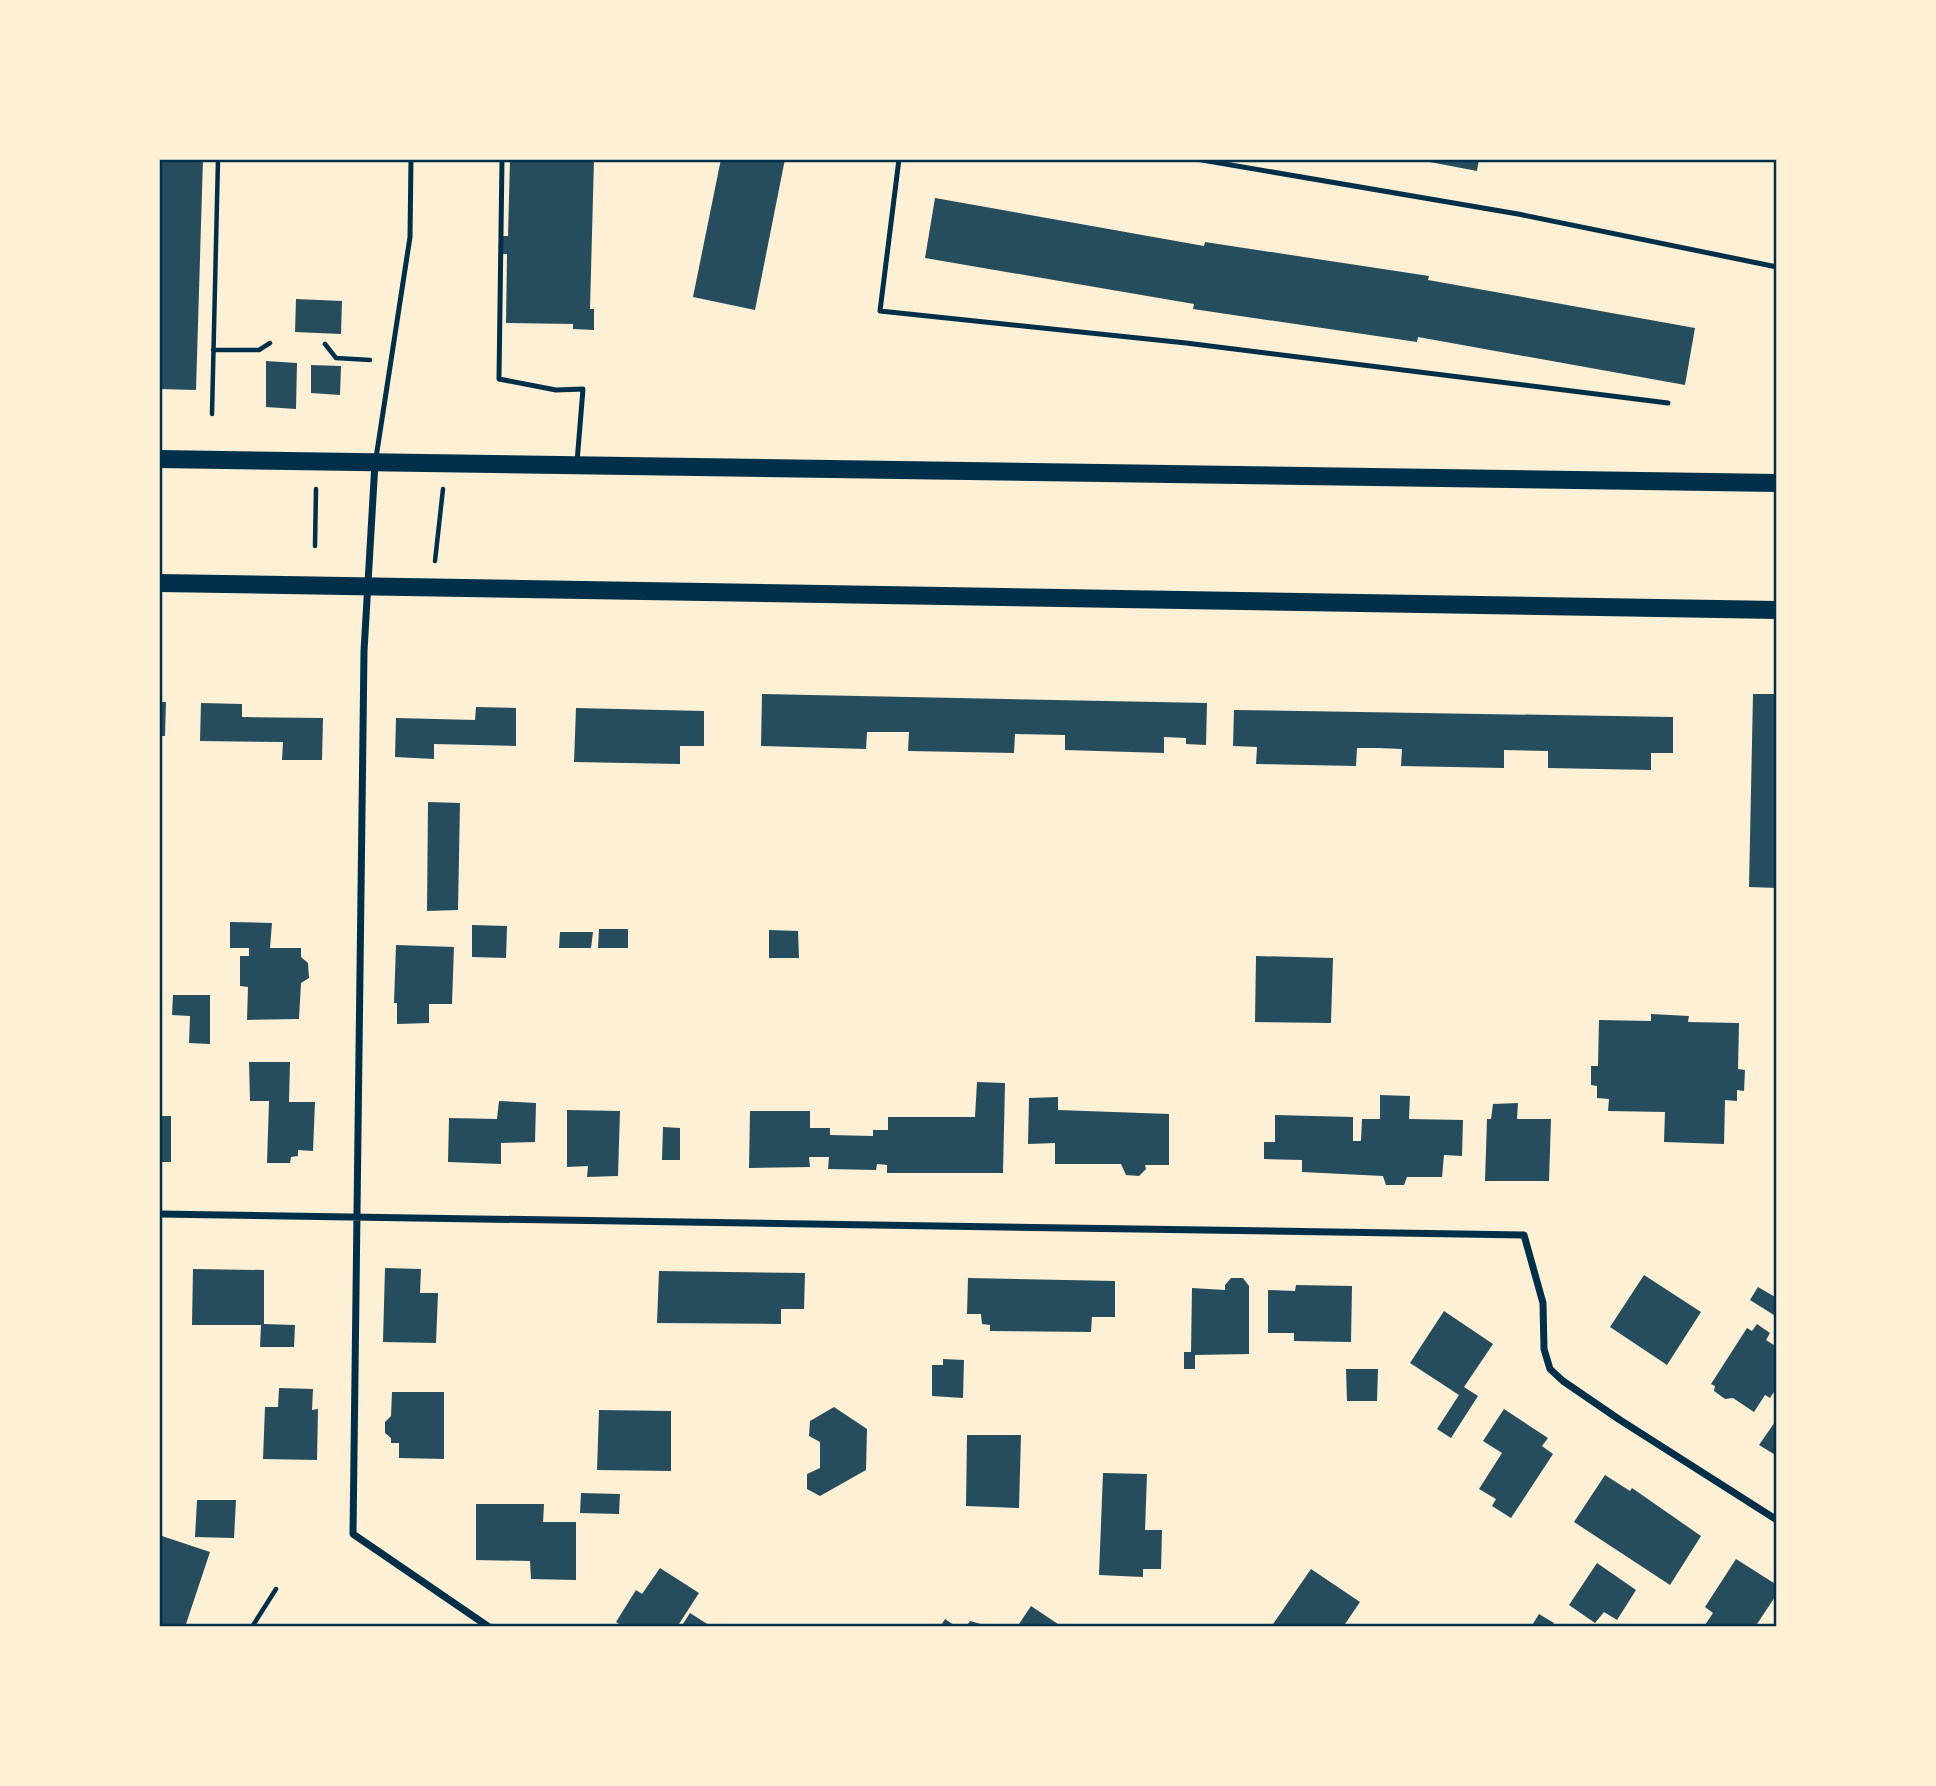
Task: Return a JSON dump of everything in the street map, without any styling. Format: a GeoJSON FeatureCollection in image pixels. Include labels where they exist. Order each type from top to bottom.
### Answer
{"type":"FeatureCollection","features":[{"type":"Feature","properties":{"kind":"main road"},"geometry":{"type":"LineString","coordinates":[[159,460],[1777,483]]}},
{"type":"Feature","properties":{"kind":"main road"},"geometry":{"type":"LineString","coordinates":[[159,583],[1777,610]]}},
{"type":"Feature","properties":{"kind":"street"},"geometry":{"type":"LineString","coordinates":[[375,463],[367,586],[353,1534],[489,1627]]}},
{"type":"Feature","properties":{"kind":"street"},"geometry":{"type":"LineString","coordinates":[[159,1213],[1524,1235],[1543,1303],[1544,1349],[1550,1369],[1620,1420],[1777,1520]]}},
{"type":"Feature","properties":{"kind":"lane"},"geometry":{"type":"LineString","coordinates":[[375,463],[410,237],[411,159]]}},
{"type":"Feature","properties":{"kind":"lane"},"geometry":{"type":"LineString","coordinates":[[502,159],[499,379],[556,390],[583,389],[576,465]]}},
{"type":"Feature","properties":{"kind":"lane"},"geometry":{"type":"LineString","coordinates":[[899,159],[880,311],[1186,343],[1668,403]]}},
{"type":"Feature","properties":{"kind":"lane"},"geometry":{"type":"LineString","coordinates":[[1196,159],[1518,214],[1777,267]]}},
{"type":"Feature","properties":{"kind":"path"},"geometry":{"type":"LineString","coordinates":[[212,414],[218,159]]}},
{"type":"Feature","properties":{"kind":"path"},"geometry":{"type":"LineString","coordinates":[[213,350],[259,350],[270,343]]}},
{"type":"Feature","properties":{"kind":"path"},"geometry":{"type":"LineString","coordinates":[[325,344],[336,358],[391,361]]}},
{"type":"Feature","properties":{"kind":"path"},"geometry":{"type":"LineString","coordinates":[[315,546],[316,485]]}},
{"type":"Feature","properties":{"kind":"path"},"geometry":{"type":"LineString","coordinates":[[435,565],[443,488]]}},
{"type":"Feature","properties":{"kind":"path"},"geometry":{"type":"LineString","coordinates":[[252,1627],[276,1589]]}},
{"type":"Feature","properties":{"kind":"building"},"geometry":{"type":"Polygon","coordinates":[[[159,159],[203,159],[196,390],[159,389],[159,159]]]}},
{"type":"Feature","properties":{"kind":"building"},"geometry":{"type":"Polygon","coordinates":[[[510,159],[594,159],[590,309],[594,309],[594,330],[573,329],[573,324],[506,323],[507,254],[501,254],[502,236],[508,236],[510,159]]]}},
{"type":"Feature","properties":{"kind":"building"},"geometry":{"type":"Polygon","coordinates":[[[721,159],[785,159],[755,310],[693,297],[721,159]]]}},
{"type":"Feature","properties":{"kind":"building"},"geometry":{"type":"Polygon","coordinates":[[[1414,159],[1479,159],[1477,171],[1414,159]]]}},
{"type":"Feature","properties":{"kind":"building"},"geometry":{"type":"Polygon","coordinates":[[[935,198],[1204,246],[1205,242],[1429,276],[1428,280],[1695,328],[1685,385],[1418,337],[1417,342],[1193,309],[1194,304],[925,258],[935,198]]]}},
{"type":"Feature","properties":{"kind":"building"},"geometry":{"type":"Polygon","coordinates":[[[296,299],[342,301],[341,334],[295,332],[296,299]]]}},
{"type":"Feature","properties":{"kind":"building"},"geometry":{"type":"Polygon","coordinates":[[[266,361],[297,363],[296,409],[266,407],[266,361]]]}},
{"type":"Feature","properties":{"kind":"building"},"geometry":{"type":"Polygon","coordinates":[[[311,365],[341,366],[340,395],[311,393],[311,365]]]}},
{"type":"Feature","properties":{"kind":"building"},"geometry":{"type":"Polygon","coordinates":[[[762,694],[1207,703],[1206,745],[1186,744],[1186,738],[1164,737],[1164,753],[1065,750],[1065,735],[1015,734],[1014,753],[908,751],[909,732],[867,732],[866,749],[761,746],[762,694]]]}},
{"type":"Feature","properties":{"kind":"building"},"geometry":{"type":"Polygon","coordinates":[[[1753,694],[1777,694],[1777,888],[1749,887],[1753,694]]]}},
{"type":"Feature","properties":{"kind":"building"},"geometry":{"type":"Polygon","coordinates":[[[159,702],[166,702],[165,736],[159,736],[159,702]]]}},
{"type":"Feature","properties":{"kind":"building"},"geometry":{"type":"Polygon","coordinates":[[[201,703],[242,704],[242,717],[323,718],[322,760],[282,760],[283,742],[200,741],[201,703]]]}},
{"type":"Feature","properties":{"kind":"building"},"geometry":{"type":"Polygon","coordinates":[[[476,707],[516,708],[516,746],[434,744],[434,759],[395,757],[396,718],[475,720],[476,707]]]}},
{"type":"Feature","properties":{"kind":"building"},"geometry":{"type":"Polygon","coordinates":[[[576,708],[704,711],[704,746],[680,746],[680,764],[574,762],[576,708]]]}},
{"type":"Feature","properties":{"kind":"building"},"geometry":{"type":"Polygon","coordinates":[[[1234,710],[1673,717],[1673,753],[1651,753],[1651,770],[1548,768],[1548,751],[1504,750],[1504,768],[1401,766],[1402,749],[1379,748],[1357,748],[1356,766],[1256,764],[1257,747],[1233,746],[1234,710]]]}},
{"type":"Feature","properties":{"kind":"building"},"geometry":{"type":"Polygon","coordinates":[[[428,802],[460,803],[458,910],[427,911],[428,802]]]}},
{"type":"Feature","properties":{"kind":"building"},"geometry":{"type":"Polygon","coordinates":[[[230,922],[272,923],[270,948],[301,948],[301,957],[308,963],[309,978],[301,983],[299,1019],[247,1020],[248,987],[240,986],[240,956],[249,956],[249,948],[230,948],[230,922]]]}},
{"type":"Feature","properties":{"kind":"building"},"geometry":{"type":"Polygon","coordinates":[[[472,925],[507,926],[506,958],[472,957],[472,925]]]}},
{"type":"Feature","properties":{"kind":"building"},"geometry":{"type":"Polygon","coordinates":[[[599,929],[628,929],[628,948],[598,948],[599,929]]]}},
{"type":"Feature","properties":{"kind":"building"},"geometry":{"type":"Polygon","coordinates":[[[769,930],[798,931],[799,958],[769,958],[769,930]]]}},
{"type":"Feature","properties":{"kind":"building"},"geometry":{"type":"Polygon","coordinates":[[[560,932],[593,932],[591,948],[559,948],[560,932]]]}},
{"type":"Feature","properties":{"kind":"building"},"geometry":{"type":"Polygon","coordinates":[[[396,945],[454,947],[452,1004],[429,1004],[429,1023],[397,1024],[397,1003],[394,1003],[396,945]]]}},
{"type":"Feature","properties":{"kind":"building"},"geometry":{"type":"Polygon","coordinates":[[[1256,956],[1333,958],[1331,1023],[1255,1022],[1256,956]]]}},
{"type":"Feature","properties":{"kind":"building"},"geometry":{"type":"Polygon","coordinates":[[[173,995],[210,995],[210,1044],[189,1043],[190,1016],[172,1015],[173,995]]]}},
{"type":"Feature","properties":{"kind":"building"},"geometry":{"type":"Polygon","coordinates":[[[1651,1014],[1689,1016],[1688,1022],[1739,1023],[1738,1069],[1745,1070],[1744,1091],[1737,1090],[1737,1101],[1725,1100],[1724,1144],[1664,1142],[1665,1112],[1608,1111],[1609,1099],[1597,1098],[1597,1086],[1591,1085],[1591,1066],[1598,1066],[1599,1020],[1651,1021],[1651,1014]]]}},
{"type":"Feature","properties":{"kind":"building"},"geometry":{"type":"Polygon","coordinates":[[[249,1062],[290,1062],[289,1102],[315,1102],[313,1151],[298,1150],[298,1156],[291,1157],[290,1163],[267,1163],[269,1101],[250,1101],[249,1062]]]}},
{"type":"Feature","properties":{"kind":"building"},"geometry":{"type":"Polygon","coordinates":[[[977,1082],[1005,1083],[1003,1173],[887,1173],[887,1165],[877,1164],[876,1170],[828,1169],[829,1157],[809,1157],[810,1167],[749,1168],[750,1111],[810,1111],[810,1128],[830,1128],[830,1135],[873,1136],[873,1130],[888,1130],[888,1117],[975,1117],[977,1082]]]}},
{"type":"Feature","properties":{"kind":"building"},"geometry":{"type":"Polygon","coordinates":[[[1380,1095],[1410,1096],[1409,1119],[1463,1120],[1462,1156],[1444,1155],[1442,1177],[1407,1177],[1404,1185],[1386,1185],[1383,1176],[1302,1172],[1302,1160],[1264,1159],[1264,1142],[1275,1142],[1275,1115],[1353,1117],[1353,1141],[1361,1141],[1362,1119],[1380,1119],[1380,1095]]]}},
{"type":"Feature","properties":{"kind":"building"},"geometry":{"type":"Polygon","coordinates":[[[1058,1097],[1058,1110],[1169,1114],[1169,1165],[1145,1165],[1146,1169],[1139,1176],[1126,1175],[1121,1164],[1055,1164],[1055,1143],[1028,1144],[1029,1098],[1058,1097]]]}},
{"type":"Feature","properties":{"kind":"building"},"geometry":{"type":"Polygon","coordinates":[[[499,1101],[536,1103],[535,1142],[501,1143],[501,1164],[448,1162],[449,1118],[497,1119],[499,1101]]]}},
{"type":"Feature","properties":{"kind":"building"},"geometry":{"type":"Polygon","coordinates":[[[1518,1103],[1517,1119],[1551,1119],[1549,1181],[1485,1181],[1487,1119],[1491,1119],[1493,1104],[1518,1103]]]}},
{"type":"Feature","properties":{"kind":"building"},"geometry":{"type":"Polygon","coordinates":[[[567,1110],[620,1111],[618,1176],[587,1177],[588,1166],[567,1167],[567,1110]]]}},
{"type":"Feature","properties":{"kind":"building"},"geometry":{"type":"Polygon","coordinates":[[[159,1116],[171,1116],[171,1162],[159,1162],[159,1116]]]}},
{"type":"Feature","properties":{"kind":"building"},"geometry":{"type":"Polygon","coordinates":[[[663,1127],[680,1128],[680,1160],[662,1160],[663,1127]]]}},
{"type":"Feature","properties":{"kind":"building"},"geometry":{"type":"Polygon","coordinates":[[[385,1268],[421,1269],[420,1293],[438,1293],[436,1343],[383,1342],[385,1268]]]}},
{"type":"Feature","properties":{"kind":"building"},"geometry":{"type":"Polygon","coordinates":[[[193,1269],[264,1270],[264,1324],[295,1325],[294,1347],[260,1347],[261,1325],[192,1325],[193,1269]]]}},
{"type":"Feature","properties":{"kind":"building"},"geometry":{"type":"Polygon","coordinates":[[[659,1271],[805,1273],[804,1309],[781,1309],[781,1324],[657,1323],[659,1271]]]}},
{"type":"Feature","properties":{"kind":"building"},"geometry":{"type":"Polygon","coordinates":[[[1644,1275],[1701,1312],[1667,1365],[1610,1327],[1644,1275]]]}},
{"type":"Feature","properties":{"kind":"building"},"geometry":{"type":"Polygon","coordinates":[[[968,1278],[1115,1281],[1115,1317],[1092,1317],[1091,1332],[990,1331],[990,1325],[982,1324],[981,1314],[967,1314],[968,1278]]]}},
{"type":"Feature","properties":{"kind":"building"},"geometry":{"type":"Polygon","coordinates":[[[1231,1278],[1243,1278],[1249,1286],[1249,1354],[1195,1355],[1195,1369],[1184,1369],[1184,1352],[1191,1352],[1192,1288],[1225,1290],[1225,1285],[1231,1278]]]}},
{"type":"Feature","properties":{"kind":"building"},"geometry":{"type":"Polygon","coordinates":[[[1296,1285],[1352,1286],[1351,1342],[1294,1341],[1294,1333],[1268,1333],[1268,1290],[1295,1291],[1296,1285]]]}},
{"type":"Feature","properties":{"kind":"building"},"geometry":{"type":"Polygon","coordinates":[[[1758,1287],[1777,1298],[1777,1317],[1750,1300],[1758,1287]]]}},
{"type":"Feature","properties":{"kind":"building"},"geometry":{"type":"Polygon","coordinates":[[[1444,1311],[1493,1344],[1464,1387],[1478,1396],[1451,1438],[1437,1429],[1459,1395],[1410,1363],[1444,1311]]]}},
{"type":"Feature","properties":{"kind":"building"},"geometry":{"type":"Polygon","coordinates":[[[1757,1324],[1770,1333],[1766,1340],[1777,1347],[1777,1387],[1770,1398],[1765,1395],[1754,1412],[1733,1398],[1725,1399],[1714,1391],[1715,1386],[1711,1384],[1747,1328],[1752,1331],[1757,1324]]]}},
{"type":"Feature","properties":{"kind":"building"},"geometry":{"type":"Polygon","coordinates":[[[943,1359],[964,1360],[963,1398],[932,1396],[932,1365],[943,1365],[943,1359]]]}},
{"type":"Feature","properties":{"kind":"building"},"geometry":{"type":"Polygon","coordinates":[[[1346,1369],[1378,1369],[1377,1401],[1347,1401],[1346,1369]]]}},
{"type":"Feature","properties":{"kind":"building"},"geometry":{"type":"Polygon","coordinates":[[[279,1388],[313,1389],[312,1410],[318,1409],[317,1460],[263,1459],[265,1407],[278,1407],[279,1388]]]}},
{"type":"Feature","properties":{"kind":"building"},"geometry":{"type":"Polygon","coordinates":[[[392,1392],[444,1392],[444,1459],[399,1458],[399,1443],[391,1443],[391,1438],[385,1433],[385,1422],[391,1416],[392,1392]]]}},
{"type":"Feature","properties":{"kind":"building"},"geometry":{"type":"Polygon","coordinates":[[[834,1407],[867,1429],[866,1470],[820,1496],[807,1489],[807,1474],[820,1468],[820,1442],[809,1436],[810,1421],[834,1407]]]}},
{"type":"Feature","properties":{"kind":"building"},"geometry":{"type":"Polygon","coordinates":[[[1504,1409],[1548,1438],[1542,1446],[1553,1454],[1511,1518],[1492,1506],[1496,1499],[1479,1489],[1502,1453],[1483,1441],[1504,1409]]]}},
{"type":"Feature","properties":{"kind":"building"},"geometry":{"type":"Polygon","coordinates":[[[599,1410],[671,1411],[671,1471],[597,1470],[599,1410]]]}},
{"type":"Feature","properties":{"kind":"building"},"geometry":{"type":"Polygon","coordinates":[[[1777,1419],[1777,1456],[1759,1445],[1777,1419]]]}},
{"type":"Feature","properties":{"kind":"building"},"geometry":{"type":"Polygon","coordinates":[[[967,1435],[1021,1435],[1019,1508],[966,1506],[967,1435]]]}},
{"type":"Feature","properties":{"kind":"building"},"geometry":{"type":"Polygon","coordinates":[[[1103,1473],[1147,1474],[1145,1530],[1162,1530],[1161,1569],[1143,1569],[1143,1577],[1099,1575],[1103,1473]]]}},
{"type":"Feature","properties":{"kind":"building"},"geometry":{"type":"Polygon","coordinates":[[[1605,1475],[1630,1491],[1632,1488],[1701,1536],[1670,1585],[1574,1522],[1605,1475]]]}},
{"type":"Feature","properties":{"kind":"building"},"geometry":{"type":"Polygon","coordinates":[[[581,1493],[620,1494],[619,1514],[580,1513],[581,1493]]]}},
{"type":"Feature","properties":{"kind":"building"},"geometry":{"type":"Polygon","coordinates":[[[197,1500],[236,1500],[234,1538],[195,1537],[197,1500]]]}},
{"type":"Feature","properties":{"kind":"building"},"geometry":{"type":"Polygon","coordinates":[[[476,1504],[544,1504],[543,1522],[576,1522],[576,1580],[531,1579],[530,1561],[476,1560],[476,1504]]]}},
{"type":"Feature","properties":{"kind":"building"},"geometry":{"type":"Polygon","coordinates":[[[159,1535],[210,1552],[185,1627],[159,1627],[159,1535]]]}},
{"type":"Feature","properties":{"kind":"building"},"geometry":{"type":"Polygon","coordinates":[[[1736,1559],[1777,1585],[1777,1594],[1755,1627],[1708,1627],[1705,1625],[1713,1613],[1705,1607],[1736,1559]]]}},
{"type":"Feature","properties":{"kind":"building"},"geometry":{"type":"Polygon","coordinates":[[[1597,1563],[1636,1590],[1617,1620],[1604,1612],[1595,1623],[1569,1605],[1597,1563]]]}},
{"type":"Feature","properties":{"kind":"building"},"geometry":{"type":"Polygon","coordinates":[[[660,1568],[699,1593],[677,1627],[624,1627],[616,1622],[636,1590],[642,1594],[660,1568]]]}},
{"type":"Feature","properties":{"kind":"building"},"geometry":{"type":"Polygon","coordinates":[[[1311,1569],[1360,1602],[1343,1627],[1271,1627],[1311,1569]]]}},
{"type":"Feature","properties":{"kind":"building"},"geometry":{"type":"Polygon","coordinates":[[[1031,1606],[1055,1622],[1062,1627],[1017,1627],[1031,1606]]]}},
{"type":"Feature","properties":{"kind":"building"},"geometry":{"type":"Polygon","coordinates":[[[690,1613],[712,1627],[681,1627],[690,1613]]]}},
{"type":"Feature","properties":{"kind":"building"},"geometry":{"type":"Polygon","coordinates":[[[1539,1614],[1554,1623],[1552,1627],[1531,1627],[1539,1614]]]}},
{"type":"Feature","properties":{"kind":"building"},"geometry":{"type":"Polygon","coordinates":[[[945,1619],[957,1627],[940,1627],[945,1619]]]}},
{"type":"Feature","properties":{"kind":"building"},"geometry":{"type":"Polygon","coordinates":[[[970,1621],[988,1626],[988,1627],[966,1627],[970,1621]]]}}]}
